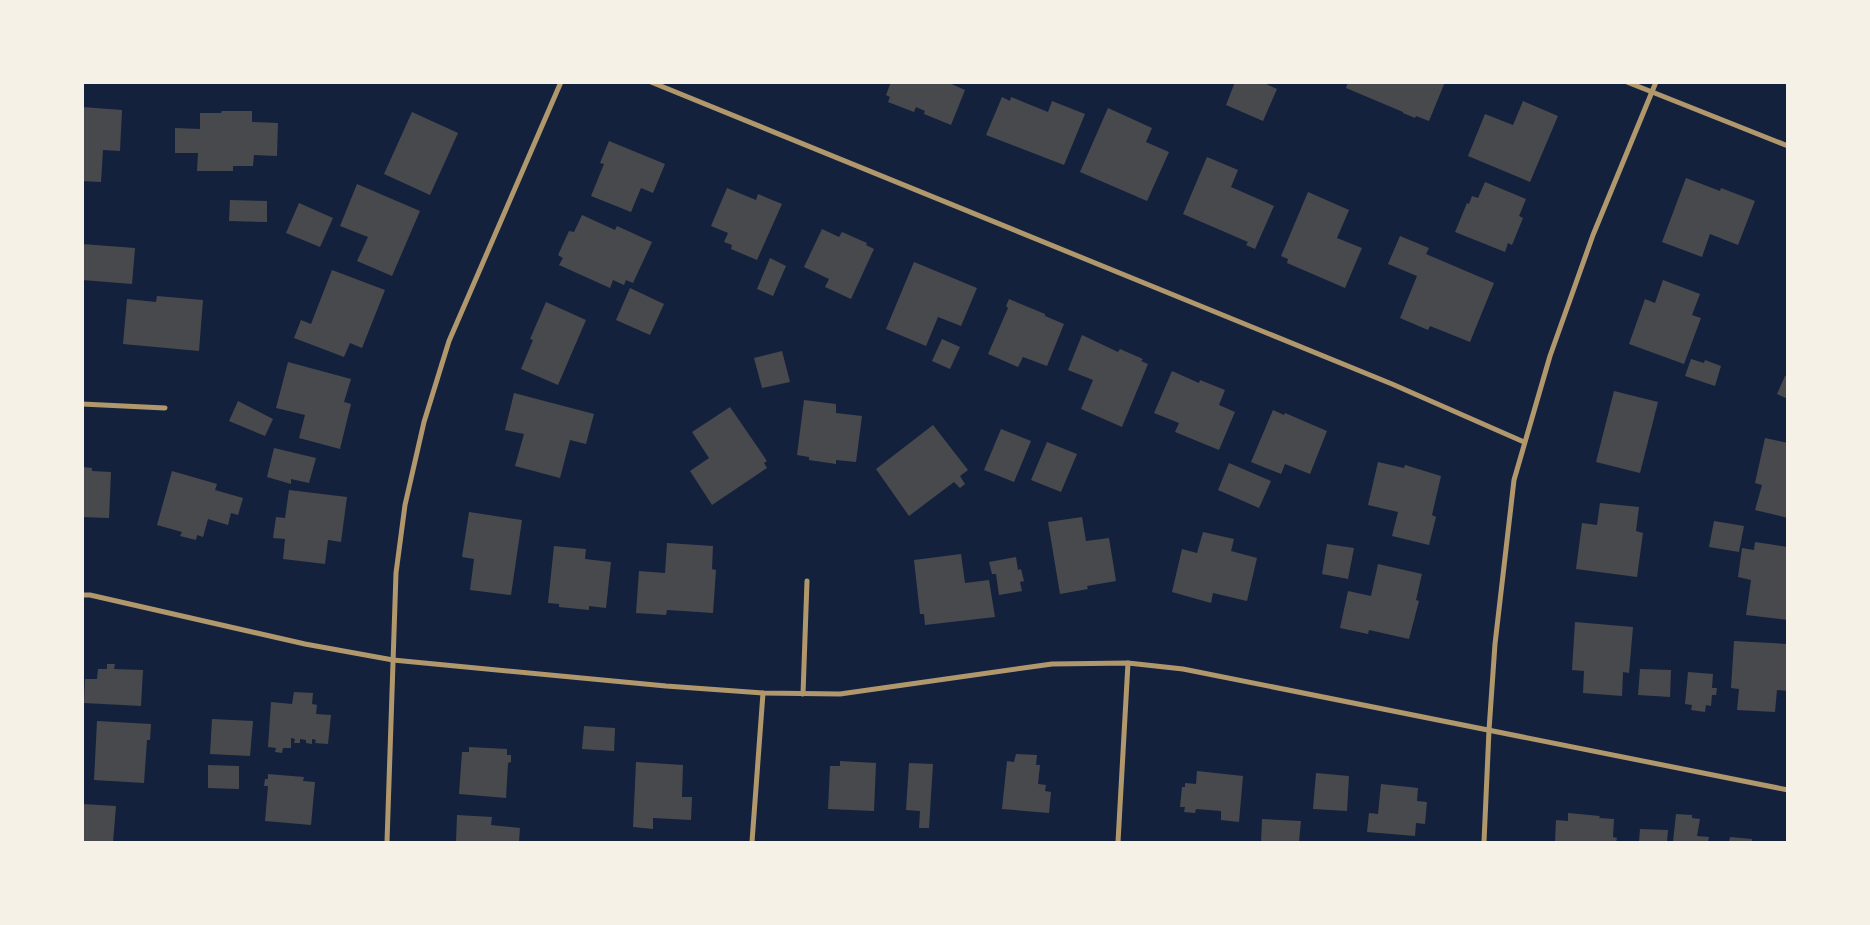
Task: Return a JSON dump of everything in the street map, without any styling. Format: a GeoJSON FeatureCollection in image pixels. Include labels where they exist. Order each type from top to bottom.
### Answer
{"type":"FeatureCollection","features":[{"type":"Feature","properties":{"kind":"street"},"geometry":{"type":"LineString","coordinates":[[387,842],[396,573],[405,505],[424,422],[449,341],[561,82]]}},
{"type":"Feature","properties":{"kind":"street"},"geometry":{"type":"LineString","coordinates":[[650,82],[1392,384],[1524,442]]}},
{"type":"Feature","properties":{"kind":"street"},"geometry":{"type":"LineString","coordinates":[[1627,82],[1788,146]]}},
{"type":"Feature","properties":{"kind":"street"},"geometry":{"type":"LineString","coordinates":[[1484,842],[1495,644],[1514,480],[1550,356],[1593,235],[1656,82]]}},
{"type":"Feature","properties":{"kind":"street"},"geometry":{"type":"LineString","coordinates":[[82,404],[165,408]]}},
{"type":"Feature","properties":{"kind":"street"},"geometry":{"type":"LineString","coordinates":[[803,694],[806,581]]}},
{"type":"Feature","properties":{"kind":"street"},"geometry":{"type":"LineString","coordinates":[[82,595],[90,595],[305,644],[393,660],[656,685],[764,693],[840,694],[1052,664],[1128,663],[1183,669],[1788,790]]}},
{"type":"Feature","properties":{"kind":"street"},"geometry":{"type":"LineString","coordinates":[[1118,842],[1128,663]]}},
{"type":"Feature","properties":{"kind":"street"},"geometry":{"type":"LineString","coordinates":[[752,842],[764,693]]}},
{"type":"Feature","properties":{"kind":"building"},"geometry":{"type":"Polygon","coordinates":[[[891,82],[947,82],[965,90],[951,125],[924,114],[925,111],[916,107],[914,112],[888,102],[890,97],[886,95],[891,82]]]}},
{"type":"Feature","properties":{"kind":"building"},"geometry":{"type":"Polygon","coordinates":[[[1235,82],[1262,82],[1277,89],[1263,121],[1226,105],[1235,82]]]}},
{"type":"Feature","properties":{"kind":"building"},"geometry":{"type":"Polygon","coordinates":[[[1348,82],[1445,82],[1429,121],[1416,116],[1415,118],[1346,88],[1348,82]]]}},
{"type":"Feature","properties":{"kind":"building"},"geometry":{"type":"Polygon","coordinates":[[[1002,97],[1010,101],[1011,97],[1048,112],[1052,101],[1085,114],[1064,165],[986,135],[1002,97]]]}},
{"type":"Feature","properties":{"kind":"building"},"geometry":{"type":"Polygon","coordinates":[[[1523,101],[1558,116],[1530,182],[1468,156],[1485,114],[1513,125],[1523,101]]]}},
{"type":"Feature","properties":{"kind":"building"},"geometry":{"type":"Polygon","coordinates":[[[82,107],[122,110],[120,151],[103,150],[101,182],[82,181],[82,107]]]}},
{"type":"Feature","properties":{"kind":"building"},"geometry":{"type":"Polygon","coordinates":[[[1108,108],[1152,128],[1146,142],[1169,152],[1147,201],[1080,172],[1108,108]]]}},
{"type":"Feature","properties":{"kind":"building"},"geometry":{"type":"Polygon","coordinates":[[[222,111],[252,111],[252,122],[278,123],[277,156],[254,155],[253,166],[233,166],[233,171],[197,171],[198,153],[175,153],[175,128],[200,129],[200,113],[221,113],[222,111]]]}},
{"type":"Feature","properties":{"kind":"building"},"geometry":{"type":"Polygon","coordinates":[[[412,112],[458,133],[430,195],[384,174],[412,112]]]}},
{"type":"Feature","properties":{"kind":"building"},"geometry":{"type":"Polygon","coordinates":[[[609,141],[665,164],[653,193],[641,188],[631,212],[591,196],[604,164],[600,163],[609,141]]]}},
{"type":"Feature","properties":{"kind":"building"},"geometry":{"type":"Polygon","coordinates":[[[1207,157],[1238,170],[1231,187],[1274,206],[1255,249],[1246,245],[1248,242],[1183,214],[1207,157]]]}},
{"type":"Feature","properties":{"kind":"building"},"geometry":{"type":"Polygon","coordinates":[[[1686,178],[1720,191],[1721,188],[1755,201],[1738,245],[1710,234],[1702,257],[1662,242],[1686,178]]]}},
{"type":"Feature","properties":{"kind":"building"},"geometry":{"type":"Polygon","coordinates":[[[1485,182],[1526,199],[1519,216],[1523,218],[1512,245],[1508,243],[1505,252],[1455,232],[1467,203],[1469,204],[1472,196],[1478,198],[1485,182]]]}},
{"type":"Feature","properties":{"kind":"building"},"geometry":{"type":"Polygon","coordinates":[[[357,184],[420,211],[392,276],[357,261],[368,237],[340,226],[357,184]]]}},
{"type":"Feature","properties":{"kind":"building"},"geometry":{"type":"Polygon","coordinates":[[[727,188],[756,200],[758,194],[782,204],[757,260],[731,249],[732,245],[724,242],[728,233],[711,226],[727,188]]]}},
{"type":"Feature","properties":{"kind":"building"},"geometry":{"type":"Polygon","coordinates":[[[1308,192],[1349,210],[1337,238],[1362,248],[1345,288],[1287,263],[1288,259],[1281,256],[1308,192]]]}},
{"type":"Feature","properties":{"kind":"building"},"geometry":{"type":"Polygon","coordinates":[[[230,200],[267,201],[267,222],[229,221],[230,200]]]}},
{"type":"Feature","properties":{"kind":"building"},"geometry":{"type":"Polygon","coordinates":[[[299,203],[333,218],[320,247],[286,233],[299,203]]]}},
{"type":"Feature","properties":{"kind":"building"},"geometry":{"type":"Polygon","coordinates":[[[582,215],[615,230],[617,226],[652,242],[633,283],[626,280],[624,285],[613,280],[610,288],[559,265],[563,258],[558,255],[569,231],[574,232],[582,215]]]}},
{"type":"Feature","properties":{"kind":"building"},"geometry":{"type":"Polygon","coordinates":[[[822,229],[839,237],[842,232],[867,243],[866,245],[874,249],[851,299],[825,287],[829,279],[804,267],[822,229]]]}},
{"type":"Feature","properties":{"kind":"building"},"geometry":{"type":"Polygon","coordinates":[[[1400,236],[1429,248],[1426,254],[1494,283],[1470,342],[1430,326],[1428,330],[1400,318],[1417,276],[1388,264],[1400,236]]]}},
{"type":"Feature","properties":{"kind":"building"},"geometry":{"type":"Polygon","coordinates":[[[82,244],[135,248],[132,284],[82,280],[82,244]]]}},
{"type":"Feature","properties":{"kind":"building"},"geometry":{"type":"Polygon","coordinates":[[[770,258],[786,266],[773,296],[757,289],[770,258]]]}},
{"type":"Feature","properties":{"kind":"building"},"geometry":{"type":"Polygon","coordinates":[[[914,262],[977,288],[961,326],[938,317],[926,346],[886,329],[914,262]]]}},
{"type":"Feature","properties":{"kind":"building"},"geometry":{"type":"Polygon","coordinates":[[[332,270],[385,290],[362,348],[350,343],[344,357],[294,338],[301,320],[311,324],[332,270]]]}},
{"type":"Feature","properties":{"kind":"building"},"geometry":{"type":"Polygon","coordinates":[[[1663,280],[1700,294],[1692,315],[1701,318],[1684,364],[1629,344],[1645,299],[1655,303],[1663,280]]]}},
{"type":"Feature","properties":{"kind":"building"},"geometry":{"type":"Polygon","coordinates":[[[630,288],[664,304],[650,335],[616,320],[630,288]]]}},
{"type":"Feature","properties":{"kind":"building"},"geometry":{"type":"Polygon","coordinates":[[[157,296],[203,300],[199,351],[123,344],[127,299],[156,302],[157,296]]]}},
{"type":"Feature","properties":{"kind":"building"},"geometry":{"type":"Polygon","coordinates":[[[1009,299],[1064,324],[1047,366],[1023,357],[1018,367],[988,354],[1008,308],[1006,306],[1009,299]]]}},
{"type":"Feature","properties":{"kind":"building"},"geometry":{"type":"Polygon","coordinates":[[[546,302],[586,320],[558,385],[521,369],[533,340],[530,339],[546,302]]]}},
{"type":"Feature","properties":{"kind":"building"},"geometry":{"type":"Polygon","coordinates":[[[1082,335],[1118,352],[1120,349],[1143,359],[1141,361],[1148,364],[1122,427],[1081,409],[1093,380],[1068,370],[1082,335]]]}},
{"type":"Feature","properties":{"kind":"building"},"geometry":{"type":"Polygon","coordinates":[[[942,339],[960,347],[950,369],[932,361],[942,339]]]}},
{"type":"Feature","properties":{"kind":"building"},"geometry":{"type":"Polygon","coordinates":[[[782,351],[790,382],[762,388],[754,358],[782,351]]]}},
{"type":"Feature","properties":{"kind":"building"},"geometry":{"type":"Polygon","coordinates":[[[1691,359],[1704,363],[1705,360],[1721,366],[1715,386],[1685,376],[1691,359]]]}},
{"type":"Feature","properties":{"kind":"building"},"geometry":{"type":"Polygon","coordinates":[[[288,362],[351,379],[344,402],[351,404],[340,449],[299,438],[305,415],[276,408],[288,362]]]}},
{"type":"Feature","properties":{"kind":"building"},"geometry":{"type":"Polygon","coordinates":[[[1172,371],[1199,383],[1200,380],[1225,390],[1219,405],[1235,412],[1219,450],[1175,432],[1179,423],[1154,413],[1172,371]]]}},
{"type":"Feature","properties":{"kind":"building"},"geometry":{"type":"Polygon","coordinates":[[[1785,376],[1788,377],[1788,399],[1777,394],[1785,376]]]}},
{"type":"Feature","properties":{"kind":"building"},"geometry":{"type":"Polygon","coordinates":[[[1614,391],[1658,402],[1640,473],[1596,462],[1614,391]]]}},
{"type":"Feature","properties":{"kind":"building"},"geometry":{"type":"Polygon","coordinates":[[[514,393],[594,414],[586,444],[570,440],[560,478],[515,466],[524,434],[505,430],[514,393]]]}},
{"type":"Feature","properties":{"kind":"building"},"geometry":{"type":"Polygon","coordinates":[[[804,400],[836,404],[836,413],[862,416],[856,462],[836,460],[836,464],[809,460],[809,457],[797,455],[804,400]]]}},
{"type":"Feature","properties":{"kind":"building"},"geometry":{"type":"Polygon","coordinates":[[[238,401],[273,419],[265,436],[229,421],[238,401]]]}},
{"type":"Feature","properties":{"kind":"building"},"geometry":{"type":"Polygon","coordinates":[[[730,407],[767,461],[764,463],[767,468],[712,505],[690,471],[709,458],[692,432],[730,407]]]}},
{"type":"Feature","properties":{"kind":"building"},"geometry":{"type":"Polygon","coordinates":[[[1273,410],[1284,415],[1285,413],[1327,431],[1310,474],[1285,464],[1281,474],[1251,462],[1273,410]]]}},
{"type":"Feature","properties":{"kind":"building"},"geometry":{"type":"Polygon","coordinates":[[[933,425],[968,470],[960,476],[965,484],[960,488],[954,482],[909,516],[876,469],[933,425]]]}},
{"type":"Feature","properties":{"kind":"building"},"geometry":{"type":"Polygon","coordinates":[[[1001,429],[1031,441],[1014,482],[984,470],[1001,429]]]}},
{"type":"Feature","properties":{"kind":"building"},"geometry":{"type":"Polygon","coordinates":[[[1765,438],[1788,443],[1788,518],[1755,510],[1762,485],[1755,483],[1765,438]]]}},
{"type":"Feature","properties":{"kind":"building"},"geometry":{"type":"Polygon","coordinates":[[[1047,442],[1077,454],[1061,492],[1031,480],[1047,442]]]}},
{"type":"Feature","properties":{"kind":"building"},"geometry":{"type":"Polygon","coordinates":[[[274,448],[316,458],[309,483],[291,479],[291,484],[267,477],[274,448]]]}},
{"type":"Feature","properties":{"kind":"building"},"geometry":{"type":"Polygon","coordinates":[[[1378,462],[1404,468],[1405,465],[1441,476],[1432,515],[1436,517],[1429,545],[1392,536],[1398,512],[1368,505],[1378,462]]]}},
{"type":"Feature","properties":{"kind":"building"},"geometry":{"type":"Polygon","coordinates":[[[1229,463],[1271,481],[1259,508],[1218,490],[1229,463]]]}},
{"type":"Feature","properties":{"kind":"building"},"geometry":{"type":"Polygon","coordinates":[[[82,467],[92,468],[92,471],[111,472],[109,518],[82,517],[82,467]]]}},
{"type":"Feature","properties":{"kind":"building"},"geometry":{"type":"Polygon","coordinates":[[[172,471],[217,484],[215,490],[243,498],[238,515],[231,513],[228,525],[208,519],[203,537],[197,535],[196,540],[180,536],[182,532],[157,525],[172,471]]]}},
{"type":"Feature","properties":{"kind":"building"},"geometry":{"type":"Polygon","coordinates":[[[289,490],[347,497],[341,542],[328,540],[325,564],[283,559],[285,539],[273,538],[276,517],[285,518],[289,490]]]}},
{"type":"Feature","properties":{"kind":"building"},"geometry":{"type":"Polygon","coordinates":[[[1600,503],[1639,507],[1636,531],[1643,533],[1637,577],[1576,569],[1582,523],[1597,525],[1600,503]]]}},
{"type":"Feature","properties":{"kind":"building"},"geometry":{"type":"Polygon","coordinates":[[[469,512],[522,520],[511,595],[470,590],[474,559],[462,557],[469,512]]]}},
{"type":"Feature","properties":{"kind":"building"},"geometry":{"type":"Polygon","coordinates":[[[1082,517],[1086,541],[1109,538],[1116,581],[1087,586],[1088,589],[1060,594],[1048,522],[1082,517]]]}},
{"type":"Feature","properties":{"kind":"building"},"geometry":{"type":"Polygon","coordinates":[[[1714,521],[1744,526],[1739,552],[1709,547],[1714,521]]]}},
{"type":"Feature","properties":{"kind":"building"},"geometry":{"type":"Polygon","coordinates":[[[1203,532],[1234,539],[1231,551],[1257,558],[1247,601],[1213,593],[1211,603],[1172,592],[1182,549],[1197,553],[1203,532]]]}},
{"type":"Feature","properties":{"kind":"building"},"geometry":{"type":"Polygon","coordinates":[[[1755,542],[1788,547],[1788,620],[1746,615],[1751,580],[1738,577],[1742,548],[1754,550],[1755,542]]]}},
{"type":"Feature","properties":{"kind":"building"},"geometry":{"type":"Polygon","coordinates":[[[667,543],[713,546],[712,569],[716,570],[713,613],[667,610],[666,615],[636,613],[639,571],[665,573],[667,543]]]}},
{"type":"Feature","properties":{"kind":"building"},"geometry":{"type":"Polygon","coordinates":[[[1327,544],[1354,548],[1348,579],[1322,574],[1327,544]]]}},
{"type":"Feature","properties":{"kind":"building"},"geometry":{"type":"Polygon","coordinates":[[[554,546],[586,549],[585,559],[611,562],[606,608],[589,606],[589,610],[559,607],[559,604],[548,603],[554,546]]]}},
{"type":"Feature","properties":{"kind":"building"},"geometry":{"type":"Polygon","coordinates":[[[961,554],[965,583],[989,580],[995,617],[925,625],[924,614],[920,614],[914,560],[961,554]]]}},
{"type":"Feature","properties":{"kind":"building"},"geometry":{"type":"Polygon","coordinates":[[[1016,557],[1018,570],[1021,569],[1024,581],[1020,582],[1022,591],[999,595],[996,574],[992,574],[989,562],[1016,557]]]}},
{"type":"Feature","properties":{"kind":"building"},"geometry":{"type":"Polygon","coordinates":[[[1378,564],[1422,574],[1416,600],[1419,601],[1409,639],[1369,630],[1368,634],[1340,628],[1348,591],[1371,596],[1378,564]]]}},
{"type":"Feature","properties":{"kind":"building"},"geometry":{"type":"Polygon","coordinates":[[[1575,622],[1633,627],[1629,673],[1623,672],[1622,696],[1583,693],[1584,671],[1572,670],[1575,622]]]}},
{"type":"Feature","properties":{"kind":"building"},"geometry":{"type":"Polygon","coordinates":[[[1734,641],[1788,644],[1788,691],[1777,690],[1775,712],[1737,710],[1739,689],[1731,688],[1734,641]]]}},
{"type":"Feature","properties":{"kind":"building"},"geometry":{"type":"Polygon","coordinates":[[[107,664],[115,664],[114,669],[143,670],[141,706],[84,703],[85,679],[97,679],[98,669],[107,669],[107,664]]]}},
{"type":"Feature","properties":{"kind":"building"},"geometry":{"type":"Polygon","coordinates":[[[1640,669],[1671,670],[1670,697],[1638,695],[1640,669]]]}},
{"type":"Feature","properties":{"kind":"building"},"geometry":{"type":"Polygon","coordinates":[[[1688,672],[1713,674],[1712,688],[1717,688],[1716,695],[1712,695],[1711,706],[1706,705],[1705,712],[1691,710],[1692,705],[1685,704],[1688,672]]]}},
{"type":"Feature","properties":{"kind":"building"},"geometry":{"type":"Polygon","coordinates":[[[294,692],[313,693],[312,704],[317,705],[316,714],[331,715],[328,744],[315,743],[316,740],[312,739],[312,744],[300,739],[300,743],[294,743],[295,739],[291,738],[291,748],[283,748],[282,753],[275,752],[276,748],[268,747],[271,702],[292,704],[294,692]]]}},
{"type":"Feature","properties":{"kind":"building"},"geometry":{"type":"Polygon","coordinates":[[[212,719],[253,721],[250,756],[210,754],[212,719]]]}},
{"type":"Feature","properties":{"kind":"building"},"geometry":{"type":"Polygon","coordinates":[[[97,721],[151,724],[150,740],[147,740],[144,783],[94,780],[97,721]]]}},
{"type":"Feature","properties":{"kind":"building"},"geometry":{"type":"Polygon","coordinates":[[[584,726],[615,728],[614,751],[582,749],[584,726]]]}},
{"type":"Feature","properties":{"kind":"building"},"geometry":{"type":"Polygon","coordinates":[[[469,747],[507,749],[507,755],[511,755],[511,762],[508,763],[506,798],[459,794],[462,752],[469,752],[469,747]]]}},
{"type":"Feature","properties":{"kind":"building"},"geometry":{"type":"Polygon","coordinates":[[[1016,754],[1037,755],[1036,765],[1040,765],[1038,784],[1046,785],[1045,791],[1051,792],[1049,813],[1002,809],[1007,761],[1014,762],[1016,754]]]}},
{"type":"Feature","properties":{"kind":"building"},"geometry":{"type":"Polygon","coordinates":[[[840,761],[876,763],[874,811],[828,809],[830,766],[840,766],[840,761]]]}},
{"type":"Feature","properties":{"kind":"building"},"geometry":{"type":"Polygon","coordinates":[[[636,762],[683,765],[682,797],[692,797],[691,820],[653,818],[653,829],[633,827],[636,762]]]}},
{"type":"Feature","properties":{"kind":"building"},"geometry":{"type":"Polygon","coordinates":[[[909,763],[933,764],[929,828],[919,828],[920,811],[906,810],[909,763]]]}},
{"type":"Feature","properties":{"kind":"building"},"geometry":{"type":"Polygon","coordinates":[[[208,765],[239,766],[239,789],[208,788],[208,765]]]}},
{"type":"Feature","properties":{"kind":"building"},"geometry":{"type":"Polygon","coordinates":[[[1197,771],[1243,776],[1239,822],[1221,820],[1221,811],[1196,809],[1195,813],[1184,812],[1185,807],[1180,807],[1182,787],[1185,787],[1185,783],[1196,784],[1197,771]]]}},
{"type":"Feature","properties":{"kind":"building"},"geometry":{"type":"Polygon","coordinates":[[[1316,773],[1349,776],[1347,811],[1313,809],[1316,773]]]}},
{"type":"Feature","properties":{"kind":"building"},"geometry":{"type":"Polygon","coordinates":[[[268,774],[304,777],[303,781],[315,782],[311,825],[265,821],[268,786],[264,786],[265,779],[268,779],[268,774]]]}},
{"type":"Feature","properties":{"kind":"building"},"geometry":{"type":"Polygon","coordinates":[[[1381,784],[1418,788],[1417,801],[1427,802],[1425,824],[1416,823],[1415,836],[1367,832],[1369,813],[1378,814],[1381,784]]]}},
{"type":"Feature","properties":{"kind":"building"},"geometry":{"type":"Polygon","coordinates":[[[82,804],[116,806],[113,842],[82,842],[82,804]]]}},
{"type":"Feature","properties":{"kind":"building"},"geometry":{"type":"Polygon","coordinates":[[[1568,813],[1614,819],[1613,837],[1617,838],[1616,842],[1555,842],[1556,820],[1568,821],[1568,813]]]}},
{"type":"Feature","properties":{"kind":"building"},"geometry":{"type":"Polygon","coordinates":[[[1676,814],[1692,815],[1692,818],[1700,819],[1697,836],[1709,837],[1708,842],[1673,842],[1676,814]]]}},
{"type":"Feature","properties":{"kind":"building"},"geometry":{"type":"Polygon","coordinates":[[[457,815],[492,817],[491,825],[520,828],[519,842],[456,842],[457,815]]]}},
{"type":"Feature","properties":{"kind":"building"},"geometry":{"type":"Polygon","coordinates":[[[1262,819],[1301,821],[1299,842],[1261,842],[1262,819]]]}},
{"type":"Feature","properties":{"kind":"building"},"geometry":{"type":"Polygon","coordinates":[[[1640,829],[1668,830],[1667,842],[1639,842],[1640,829]]]}},
{"type":"Feature","properties":{"kind":"building"},"geometry":{"type":"Polygon","coordinates":[[[1730,837],[1752,839],[1752,842],[1729,842],[1730,837]]]}}]}
